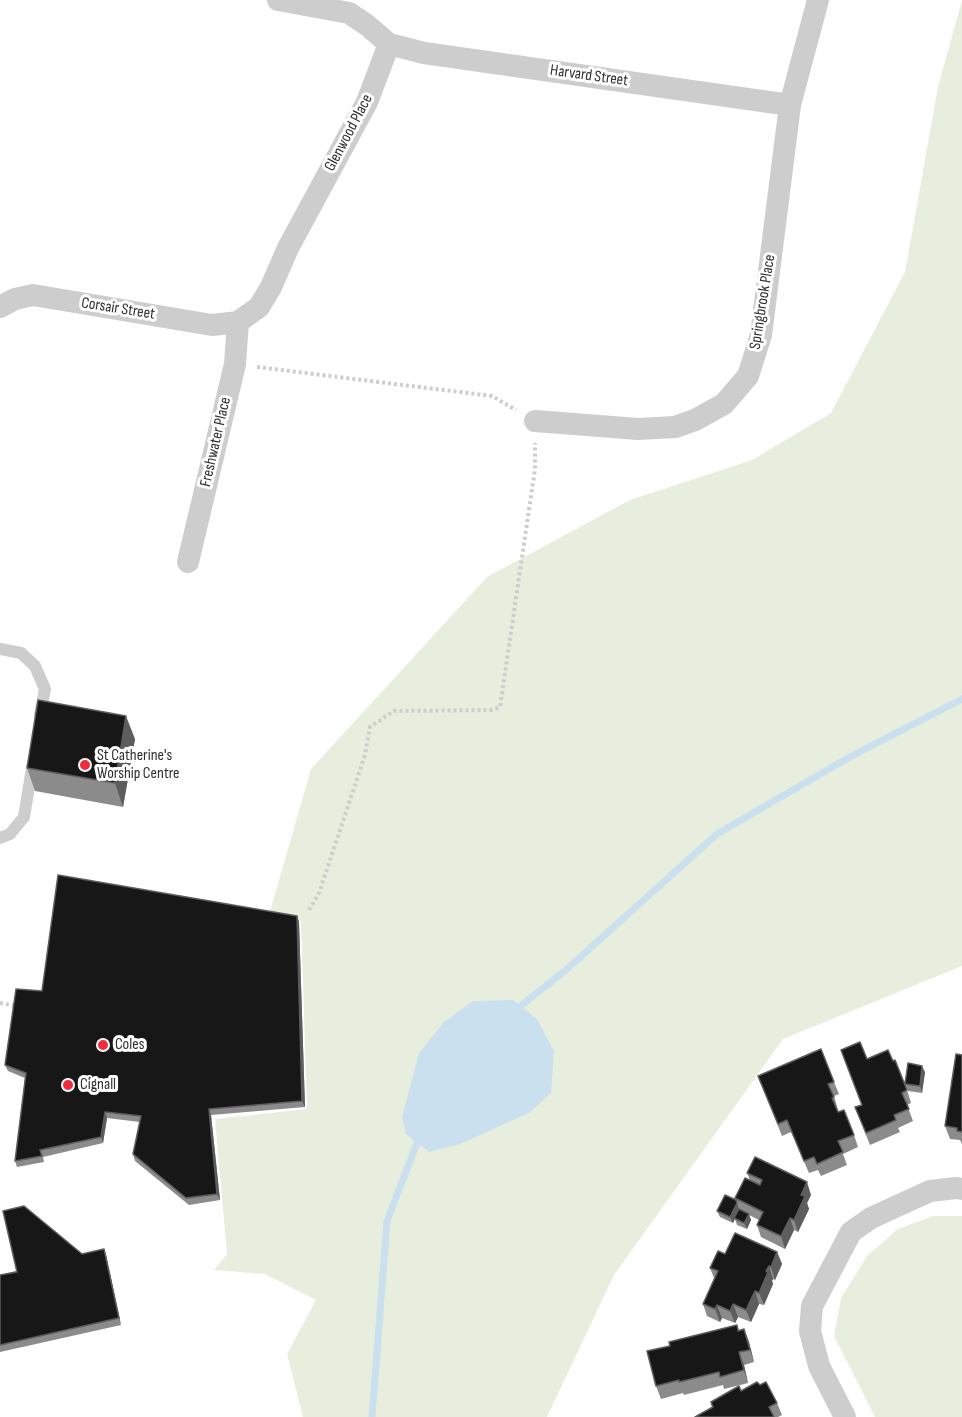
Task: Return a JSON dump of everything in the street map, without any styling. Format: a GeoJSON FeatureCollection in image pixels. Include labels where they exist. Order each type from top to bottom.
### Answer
{"type":"FeatureCollection","features":[{"type":"Feature","properties":{"kind":"street"},"geometry":{"type":"LineString","coordinates":[[278,0],[349,13],[367,25],[389,45]]}},
{"type":"Feature","properties":{"kind":"street","name":"Springbrook Place"},"geometry":{"type":"LineString","coordinates":[[535,421],[638,429],[675,427],[695,420],[724,404],[748,376],[761,335],[790,105],[818,0]]}},
{"type":"Feature","properties":{"kind":"street","name":"Harvard Street"},"geometry":{"type":"LineString","coordinates":[[389,45],[424,53],[790,105]]}},
{"type":"Feature","properties":{"kind":"street","name":"Glenwood Place"},"geometry":{"type":"LineString","coordinates":[[238,322],[259,307],[271,286],[288,248],[367,102],[389,45]]}},
{"type":"Feature","properties":{"kind":"street","name":"Corsair Street"},"geometry":{"type":"LineString","coordinates":[[0,307],[15,299],[33,295],[212,325],[238,322]]}},
{"type":"Feature","properties":{"kind":"street","name":"Freshwater Place"},"geometry":{"type":"LineString","coordinates":[[188,562],[235,364],[238,322]]}},
{"type":"Feature","properties":{"kind":"street"},"geometry":{"type":"LineString","coordinates":[[845,1417],[819,1366],[810,1331],[812,1306],[850,1232],[871,1218],[930,1191],[962,1189]]}},
{"type":"Feature","properties":{"kind":"lane"},"geometry":{"type":"LineString","coordinates":[[0,649],[21,653],[35,666],[45,689],[39,724]]}},
{"type":"Feature","properties":{"kind":"lane"},"geometry":{"type":"LineString","coordinates":[[0,838],[10,834],[24,817],[35,747]]}},
{"type":"Feature","properties":{"kind":"path"},"geometry":{"type":"LineString","coordinates":[[235,364],[492,396],[535,421],[535,469],[500,707],[491,710],[394,711],[370,727],[361,766],[319,893],[309,910]]}},
{"type":"Feature","properties":{"kind":"path"},"geometry":{"type":"LineString","coordinates":[[0,1003],[17,1006]]}},
{"type":"Feature","properties":{"kind":"green space"},"geometry":{"type":"Polygon","coordinates":[[[962,0],[962,966],[783,1039],[614,1275],[547,1417],[303,1417],[287,1354],[316,1300],[265,1274],[214,1270],[227,1254],[215,1119],[307,1109],[301,921],[269,915],[311,769],[487,577],[630,500],[752,460],[831,413],[905,272],[938,87],[962,0]]]}},
{"type":"Feature","properties":{"kind":"green space"},"geometry":{"type":"Polygon","coordinates":[[[933,1216],[962,1216],[962,1417],[875,1417],[834,1336],[841,1298],[867,1256],[898,1229],[933,1216]]]}},
{"type":"Feature","properties":{"kind":"water"},"geometry":{"type":"Polygon","coordinates":[[[513,1000],[537,1019],[554,1051],[551,1093],[529,1113],[460,1144],[429,1152],[406,1134],[402,1117],[419,1053],[444,1022],[473,1001],[513,1000]]]}},
{"type":"Feature","properties":{"kind":"building"},"geometry":{"type":"Polygon","coordinates":[[[38,700],[126,716],[115,783],[27,768],[38,700]]]}},
{"type":"Feature","properties":{"kind":"building"},"geometry":{"type":"Polygon","coordinates":[[[58,875],[297,916],[302,1101],[209,1109],[217,1194],[186,1198],[133,1154],[141,1116],[105,1112],[101,1137],[40,1150],[42,1156],[15,1161],[26,1073],[5,1065],[16,989],[42,991],[58,875]]]}},
{"type":"Feature","properties":{"kind":"building"},"geometry":{"type":"Polygon","coordinates":[[[860,1042],[867,1059],[888,1050],[893,1061],[895,1060],[907,1090],[902,1093],[909,1109],[894,1115],[896,1120],[866,1133],[855,1107],[862,1105],[841,1050],[860,1042]]]}},
{"type":"Feature","properties":{"kind":"building"},"geometry":{"type":"Polygon","coordinates":[[[821,1049],[834,1082],[828,1084],[834,1097],[832,1098],[838,1112],[844,1110],[854,1135],[838,1141],[843,1152],[817,1164],[814,1157],[804,1161],[787,1120],[778,1124],[758,1076],[821,1049]]]}},
{"type":"Feature","properties":{"kind":"building"},"geometry":{"type":"Polygon","coordinates":[[[956,1054],[962,1055],[962,1132],[957,1131],[957,1128],[945,1126],[956,1054]]]}},
{"type":"Feature","properties":{"kind":"building"},"geometry":{"type":"Polygon","coordinates":[[[908,1063],[922,1066],[920,1086],[905,1084],[908,1063]]]}},
{"type":"Feature","properties":{"kind":"building"},"geometry":{"type":"Polygon","coordinates":[[[755,1157],[807,1182],[801,1195],[805,1196],[794,1220],[790,1218],[781,1236],[757,1225],[763,1212],[735,1198],[745,1178],[760,1185],[762,1180],[747,1173],[755,1157]]]}},
{"type":"Feature","properties":{"kind":"building"},"geometry":{"type":"Polygon","coordinates":[[[725,1195],[736,1200],[737,1203],[730,1217],[717,1211],[725,1195]]]}},
{"type":"Feature","properties":{"kind":"building"},"geometry":{"type":"Polygon","coordinates":[[[24,1206],[82,1254],[104,1249],[119,1318],[0,1345],[0,1275],[17,1272],[3,1211],[24,1206]]]}},
{"type":"Feature","properties":{"kind":"building"},"geometry":{"type":"Polygon","coordinates":[[[739,1209],[749,1214],[744,1223],[734,1218],[739,1209]]]}},
{"type":"Feature","properties":{"kind":"building"},"geometry":{"type":"Polygon","coordinates":[[[735,1233],[777,1252],[771,1267],[769,1266],[766,1271],[768,1272],[759,1293],[755,1291],[746,1310],[733,1304],[730,1311],[717,1305],[715,1309],[703,1304],[718,1271],[710,1268],[718,1251],[725,1254],[735,1233]]]}},
{"type":"Feature","properties":{"kind":"building"},"geometry":{"type":"Polygon","coordinates":[[[737,1325],[738,1331],[744,1329],[750,1350],[739,1352],[744,1370],[720,1377],[719,1372],[656,1386],[647,1351],[670,1346],[669,1342],[737,1325]]]}},
{"type":"Feature","properties":{"kind":"building"},"geometry":{"type":"Polygon","coordinates":[[[757,1382],[760,1385],[766,1382],[777,1403],[769,1407],[774,1417],[695,1417],[713,1407],[711,1402],[739,1386],[741,1391],[757,1382]]]}},
{"type":"Feature","properties":{"kind":"waterway"},"geometry":{"type":"LineString","coordinates":[[513,1012],[567,969],[717,834],[848,758],[962,699]]}},
{"type":"Feature","properties":{"kind":"waterway"},"geometry":{"type":"LineString","coordinates":[[372,1417],[387,1221],[420,1135]]}},
{"type":"Feature","properties":{"kind":"place","name":"St Catherine's Worship Centre"},"geometry":{"type":"Point","coordinates":[85,765]}},
{"type":"Feature","properties":{"kind":"place","name":"Coles"},"geometry":{"type":"Point","coordinates":[103,1045]}},
{"type":"Feature","properties":{"kind":"place","name":"Cignall"},"geometry":{"type":"Point","coordinates":[68,1085]}}]}
